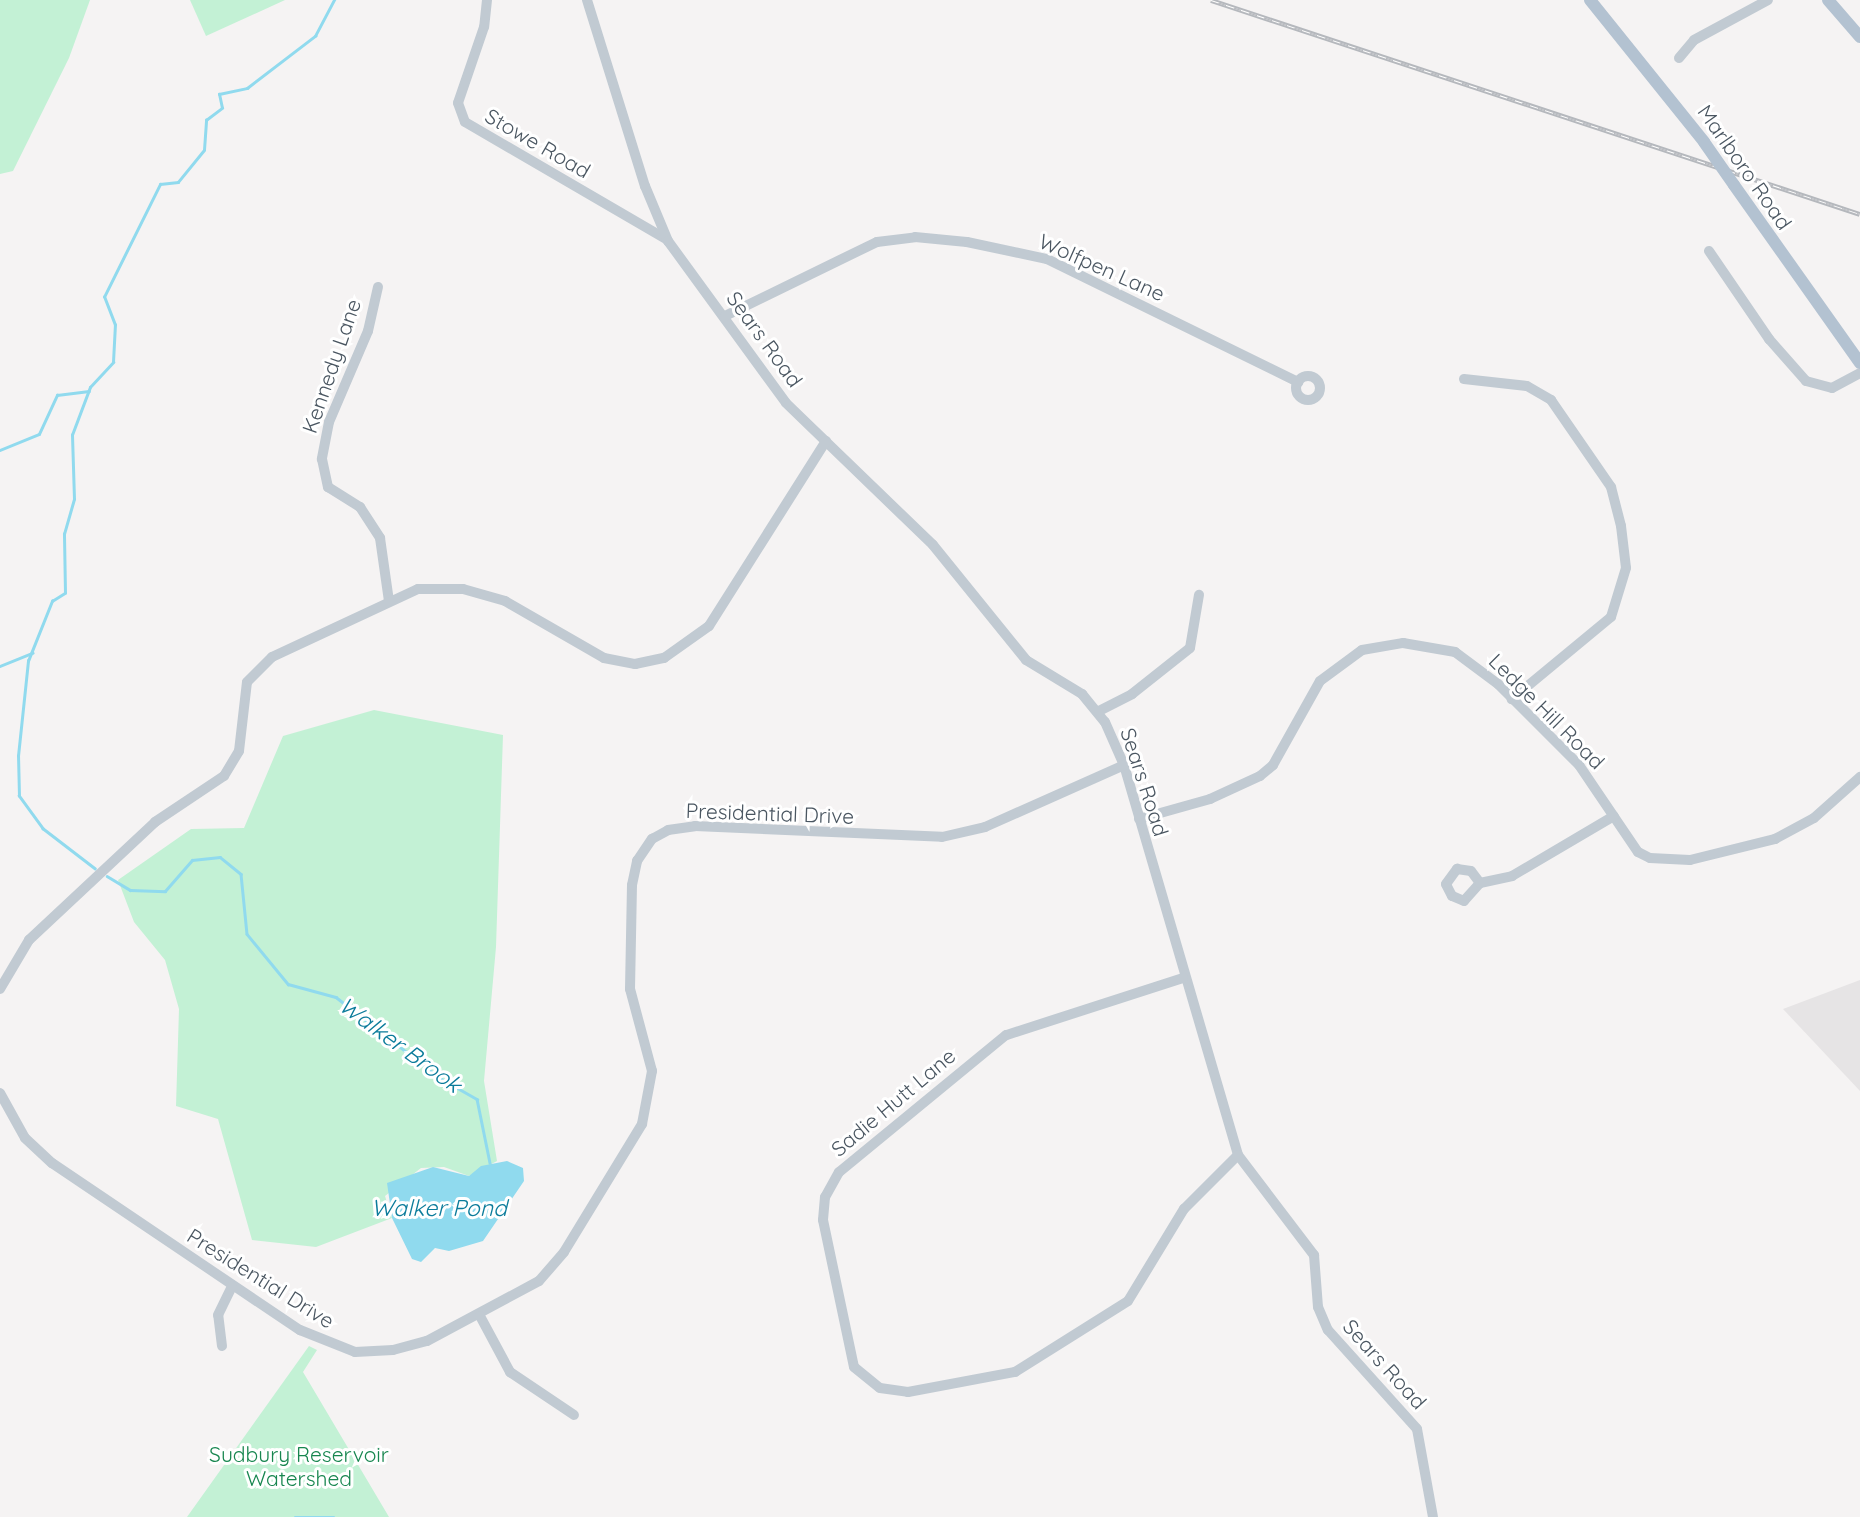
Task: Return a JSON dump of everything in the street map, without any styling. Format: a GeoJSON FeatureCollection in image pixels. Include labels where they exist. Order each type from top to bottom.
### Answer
{"type":"FeatureCollection","features":[{"type":"Feature","properties":{"kind":"main road","name":"Marlboro Road"},"geometry":{"type":"LineString","coordinates":[[1590,0],[1704,142],[1860,363]]}},
{"type":"Feature","properties":{"kind":"main road"},"geometry":{"type":"LineString","coordinates":[[1828,0],[1860,37]]}},
{"type":"Feature","properties":{"kind":"street","name":"Stowe Road"},"geometry":{"type":"LineString","coordinates":[[487,0],[484,27],[458,103],[465,122],[667,239]]}},
{"type":"Feature","properties":{"kind":"street","name":"Sears Road"},"geometry":{"type":"LineString","coordinates":[[587,0],[667,239],[726,316],[778,393],[941,554],[1026,660],[1082,694],[1099,711],[1124,765],[1183,978],[1238,1155],[1314,1255],[1317,1299],[1328,1330],[1417,1429],[1433,1517]]}},
{"type":"Feature","properties":{"kind":"street"},"geometry":{"type":"LineString","coordinates":[[1679,58],[1694,40],[1768,0]]}},
{"type":"Feature","properties":{"kind":"street","name":"Wolfpen Lane"},"geometry":{"type":"LineString","coordinates":[[726,316],[852,252],[902,238],[967,242],[1036,256],[1118,293],[1298,382]]}},
{"type":"Feature","properties":{"kind":"street"},"geometry":{"type":"LineString","coordinates":[[1709,251],[1769,339],[1806,381],[1832,388],[1860,373]]}},
{"type":"Feature","properties":{"kind":"street","name":"Kennedy Lane"},"geometry":{"type":"LineString","coordinates":[[378,287],[368,331],[340,391],[322,459],[328,488],[360,507],[380,538],[388,601]]}},
{"type":"Feature","properties":{"kind":"street"},"geometry":{"type":"LineString","coordinates":[[1464,379],[1527,386],[1551,400],[1611,487],[1621,526],[1626,568],[1611,617],[1512,699]]}},
{"type":"Feature","properties":{"kind":"street"},"geometry":{"type":"LineString","coordinates":[[0,989],[29,940],[155,822],[224,776],[239,751],[244,692],[256,670],[280,652],[418,589],[463,589],[505,601],[604,658],[635,664],[664,658],[709,626],[826,441]]}},
{"type":"Feature","properties":{"kind":"street"},"geometry":{"type":"LineString","coordinates":[[1099,711],[1132,694],[1190,648],[1199,595]]}},
{"type":"Feature","properties":{"kind":"street","name":"Ledge Hill Road"},"geometry":{"type":"LineString","coordinates":[[1139,819],[1210,799],[1260,776],[1278,756],[1320,681],[1374,646],[1434,644],[1455,652],[1512,699],[1578,765],[1638,852],[1665,861],[1690,860],[1796,830],[1860,777]]}},
{"type":"Feature","properties":{"kind":"street","name":"Presidential Drive"},"geometry":{"type":"LineString","coordinates":[[0,1093],[17,1127],[41,1154],[232,1286],[318,1340],[355,1352],[416,1344],[480,1316],[526,1291],[553,1266],[642,1124],[652,1071],[630,989],[632,885],[637,861],[652,839],[695,825],[942,838],[985,827],[1124,765]]}},
{"type":"Feature","properties":{"kind":"street"},"geometry":{"type":"LineString","coordinates":[[1480,883],[1512,876],[1614,816]]}},
{"type":"Feature","properties":{"kind":"street","name":"Sadie Hutt Lane"},"geometry":{"type":"LineString","coordinates":[[1183,978],[1006,1035],[839,1172],[825,1197],[823,1220],[854,1367],[880,1388],[908,1392],[1015,1372],[1128,1301],[1184,1209],[1238,1155]]}},
{"type":"Feature","properties":{"kind":"street"},"geometry":{"type":"LineString","coordinates":[[222,1346],[218,1315],[232,1286]]}},
{"type":"Feature","properties":{"kind":"street"},"geometry":{"type":"LineString","coordinates":[[480,1316],[510,1372],[574,1415]]}},
{"type":"Feature","properties":{"kind":"shaded area"},"geometry":{"type":"Polygon","coordinates":[[[1860,980],[1860,1091],[1783,1009],[1860,980]]]}},
{"type":"Feature","properties":{"kind":"green space"},"geometry":{"type":"Polygon","coordinates":[[[0,0],[90,0],[69,58],[13,171],[0,174],[0,0]]]}},
{"type":"Feature","properties":{"kind":"green space"},"geometry":{"type":"Polygon","coordinates":[[[190,0],[285,0],[206,36],[190,0]]]}},
{"type":"Feature","properties":{"kind":"green space"},"geometry":{"type":"Polygon","coordinates":[[[374,710],[503,735],[496,947],[484,1081],[497,1161],[469,1176],[444,1167],[421,1168],[385,1196],[392,1218],[316,1247],[252,1240],[218,1119],[176,1106],[179,1009],[165,960],[134,922],[118,880],[191,829],[244,828],[283,736],[374,710]]]}},
{"type":"Feature","properties":{"kind":"green space","name":"Sudbury Reservoir Watershed"},"geometry":{"type":"Polygon","coordinates":[[[309,1346],[317,1350],[303,1372],[389,1517],[187,1517],[309,1346]]]}},
{"type":"Feature","properties":{"kind":"water","name":"Walker Pond"},"geometry":{"type":"Polygon","coordinates":[[[507,1161],[523,1168],[524,1181],[483,1241],[449,1251],[435,1248],[421,1262],[412,1259],[392,1218],[387,1183],[433,1167],[469,1176],[481,1166],[507,1161]]]}},
{"type":"Feature","properties":{"kind":"waterway","name":"Walker Brook"},"geometry":{"type":"LineString","coordinates":[[95,869],[43,829],[19,796],[18,756],[28,661],[52,601],[65,593],[64,534],[74,499],[72,435],[90,387],[113,362],[115,325],[104,297],[160,184],[178,182],[204,150],[206,120],[222,108],[219,94],[247,88],[315,36],[334,0]]}},
{"type":"Feature","properties":{"kind":"waterway"},"geometry":{"type":"LineString","coordinates":[[0,450],[39,434],[57,395],[89,391]]}},
{"type":"Feature","properties":{"kind":"waterway"},"geometry":{"type":"LineString","coordinates":[[0,666],[32,653]]}},
{"type":"Feature","properties":{"kind":"waterway","name":"Walker Brook"},"geometry":{"type":"LineString","coordinates":[[107,876],[130,890],[165,891],[192,860],[220,857],[241,874],[247,934],[288,984],[336,997],[440,1078],[477,1099],[490,1163]]}},
{"type":"Feature","properties":{"kind":"waterway"},"geometry":{"type":"LineString","coordinates":[[295,1517],[334,1517]]}},
{"type":"Feature","properties":{"kind":"railway"},"geometry":{"type":"LineString","coordinates":[[1211,0],[1860,214]]}}]}
